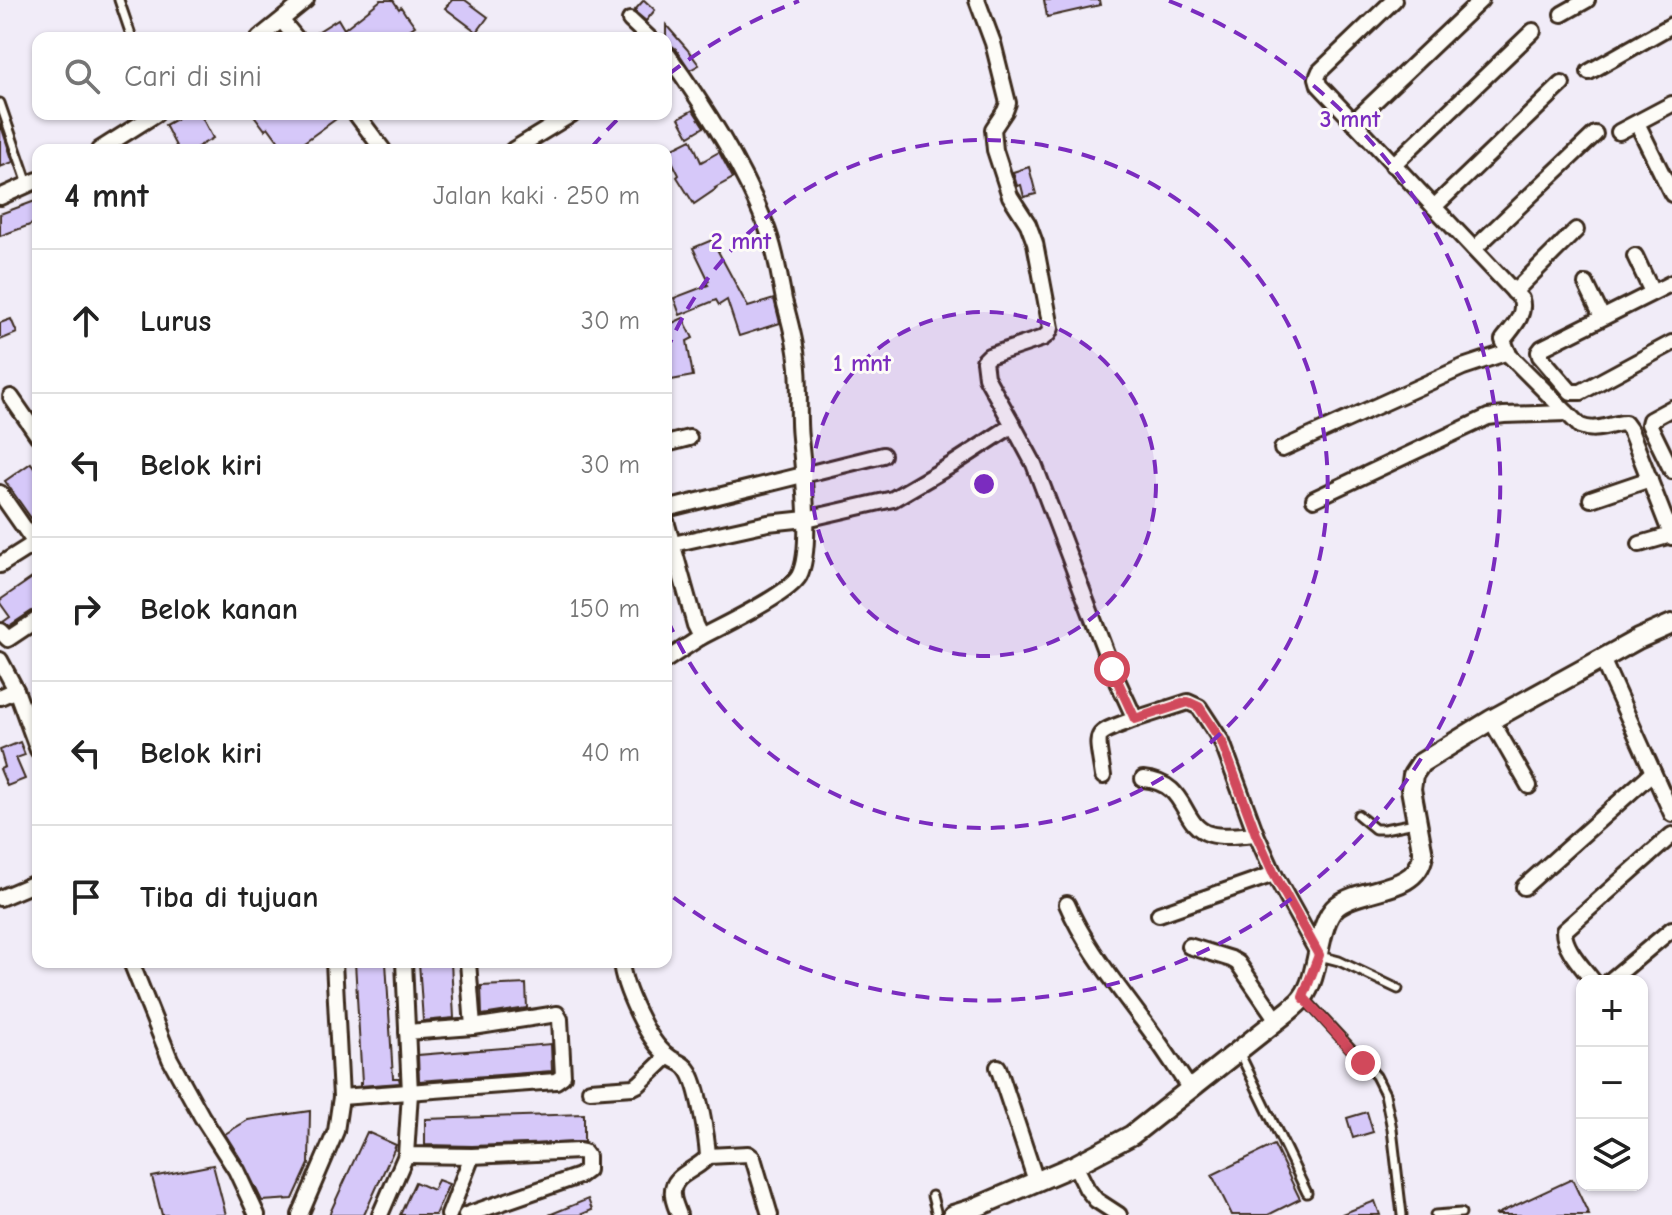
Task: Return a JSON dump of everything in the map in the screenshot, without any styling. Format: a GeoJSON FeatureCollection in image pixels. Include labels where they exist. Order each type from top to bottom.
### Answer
{"type":"FeatureCollection","features":[{"type":"Feature","properties":{"kind":"street"},"geometry":{"type":"LineString","coordinates":[[267,32],[306,0]]}},
{"type":"Feature","properties":{"kind":"street"},"geometry":{"type":"LineString","coordinates":[[977,0],[993,43],[1008,103],[993,129],[995,150],[1010,196],[1033,234],[1051,328],[1043,338],[989,356],[984,361],[986,377],[1034,464],[1112,669],[1135,719]]}},
{"type":"Feature","properties":{"kind":"street"},"geometry":{"type":"LineString","coordinates":[[1394,0],[1320,71],[1317,78],[1319,85],[1521,299],[1524,308],[1521,316],[1503,340],[1508,352],[1580,426],[1592,430],[1625,423],[1630,430],[1672,536],[1640,544]]}},
{"type":"Feature","properties":{"kind":"street"},"geometry":{"type":"LineString","coordinates":[[1353,122],[1481,0]]}},
{"type":"Feature","properties":{"kind":"street"},"geometry":{"type":"LineString","coordinates":[[1562,14],[1587,0]]}},
{"type":"Feature","properties":{"kind":"street"},"geometry":{"type":"LineString","coordinates":[[630,20],[643,32]]}},
{"type":"Feature","properties":{"kind":"street"},"geometry":{"type":"LineString","coordinates":[[282,21],[291,32]]}},
{"type":"Feature","properties":{"kind":"street"},"geometry":{"type":"LineString","coordinates":[[1589,72],[1672,25]]}},
{"type":"Feature","properties":{"kind":"street"},"geometry":{"type":"LineString","coordinates":[[1393,165],[1533,31]]}},
{"type":"Feature","properties":{"kind":"street"},"geometry":{"type":"LineString","coordinates":[[672,62],[737,164],[766,225],[798,361],[798,411],[806,519],[804,561],[796,581],[672,656]]}},
{"type":"Feature","properties":{"kind":"street"},"geometry":{"type":"LineString","coordinates":[[1434,207],[1562,84]]}},
{"type":"Feature","properties":{"kind":"street"},"geometry":{"type":"LineString","coordinates":[[1619,132],[1672,104]]}},
{"type":"Feature","properties":{"kind":"street"},"geometry":{"type":"LineString","coordinates":[[108,144],[146,120]]}},
{"type":"Feature","properties":{"kind":"street"},"geometry":{"type":"LineString","coordinates":[[364,120],[379,144]]}},
{"type":"Feature","properties":{"kind":"street"},"geometry":{"type":"LineString","coordinates":[[523,144],[562,120]]}},
{"type":"Feature","properties":{"kind":"street"},"geometry":{"type":"LineString","coordinates":[[1637,123],[1672,194]]}},
{"type":"Feature","properties":{"kind":"street"},"geometry":{"type":"LineString","coordinates":[[1474,249],[1595,134]]}},
{"type":"Feature","properties":{"kind":"street"},"geometry":{"type":"LineString","coordinates":[[0,197],[32,182]]}},
{"type":"Feature","properties":{"kind":"street"},"geometry":{"type":"LineString","coordinates":[[1514,292],[1576,230]]}},
{"type":"Feature","properties":{"kind":"street"},"geometry":{"type":"LineString","coordinates":[[1635,256],[1652,292]]}},
{"type":"Feature","properties":{"kind":"street"},"geometry":{"type":"LineString","coordinates":[[1672,283],[1540,350],[1540,356],[1571,392],[1581,392],[1672,343]]}},
{"type":"Feature","properties":{"kind":"street"},"geometry":{"type":"LineString","coordinates":[[1586,284],[1602,317]]}},
{"type":"Feature","properties":{"kind":"street"},"geometry":{"type":"LineString","coordinates":[[1282,449],[1463,367],[1508,352]]}},
{"type":"Feature","properties":{"kind":"street"},"geometry":{"type":"LineString","coordinates":[[11,397],[32,427]]}},
{"type":"Feature","properties":{"kind":"street"},"geometry":{"type":"LineString","coordinates":[[1672,408],[1650,420],[1649,424],[1672,471]]}},
{"type":"Feature","properties":{"kind":"street"},"geometry":{"type":"LineString","coordinates":[[1314,499],[1488,417],[1567,413]]}},
{"type":"Feature","properties":{"kind":"street"},"geometry":{"type":"LineString","coordinates":[[673,544],[893,499],[1013,425]]}},
{"type":"Feature","properties":{"kind":"street"},"geometry":{"type":"LineString","coordinates":[[672,442],[689,438]]}},
{"type":"Feature","properties":{"kind":"street"},"geometry":{"type":"LineString","coordinates":[[672,507],[883,455]]}},
{"type":"Feature","properties":{"kind":"street"},"geometry":{"type":"LineString","coordinates":[[1591,499],[1650,479]]}},
{"type":"Feature","properties":{"kind":"street"},"geometry":{"type":"LineString","coordinates":[[0,493],[32,535]]}},
{"type":"Feature","properties":{"kind":"street"},"geometry":{"type":"LineString","coordinates":[[672,541],[701,637]]}},
{"type":"Feature","properties":{"kind":"street"},"geometry":{"type":"LineString","coordinates":[[0,565],[32,545]]}},
{"type":"Feature","properties":{"kind":"street"},"geometry":{"type":"LineString","coordinates":[[0,631],[8,639],[32,623]]}},
{"type":"Feature","properties":{"kind":"street"},"geometry":{"type":"LineString","coordinates":[[953,1215],[972,1212],[1132,1135],[1239,1052],[1303,997],[1319,955],[1328,917],[1339,904],[1400,883],[1415,871],[1423,855],[1411,781],[1426,759],[1638,639],[1672,624]]}},
{"type":"Feature","properties":{"kind":"street"},"geometry":{"type":"LineString","coordinates":[[1602,659],[1672,814]]}},
{"type":"Feature","properties":{"kind":"street"},"geometry":{"type":"LineString","coordinates":[[0,660],[16,690],[32,734]]}},
{"type":"Feature","properties":{"kind":"street"},"geometry":{"type":"LineString","coordinates":[[0,697],[16,690]]}},
{"type":"Feature","properties":{"kind":"street"},"geometry":{"type":"LineString","coordinates":[[1103,776],[1098,741],[1105,730],[1188,702],[1199,707],[1222,742],[1274,874],[1319,955]]}},
{"type":"Feature","properties":{"kind":"street"},"geometry":{"type":"LineString","coordinates":[[1491,720],[1529,786]]}},
{"type":"Feature","properties":{"kind":"street"},"geometry":{"type":"LineString","coordinates":[[1524,887],[1653,772]]}},
{"type":"Feature","properties":{"kind":"street"},"geometry":{"type":"LineString","coordinates":[[1143,779],[1155,780],[1169,787],[1196,825],[1205,832],[1227,836],[1256,834]]}},
{"type":"Feature","properties":{"kind":"street"},"geometry":{"type":"LineString","coordinates":[[1588,975],[1564,939],[1564,931],[1672,835]]}},
{"type":"Feature","properties":{"kind":"street"},"geometry":{"type":"LineString","coordinates":[[1159,914],[1274,874]]}},
{"type":"Feature","properties":{"kind":"street"},"geometry":{"type":"LineString","coordinates":[[0,898],[32,885]]}},
{"type":"Feature","properties":{"kind":"street"},"geometry":{"type":"LineString","coordinates":[[1067,904],[1093,952],[1190,1089]]}},
{"type":"Feature","properties":{"kind":"street"},"geometry":{"type":"LineString","coordinates":[[1617,975],[1672,929]]}},
{"type":"Feature","properties":{"kind":"street"},"geometry":{"type":"LineString","coordinates":[[1189,946],[1238,963],[1277,1020]]}},
{"type":"Feature","properties":{"kind":"street"},"geometry":{"type":"LineString","coordinates":[[133,968],[170,1059],[236,1170],[257,1215]]}},
{"type":"Feature","properties":{"kind":"street"},"geometry":{"type":"LineString","coordinates":[[300,1215],[336,1131],[341,1097],[334,968]]}},
{"type":"Feature","properties":{"kind":"street"},"geometry":{"type":"LineString","coordinates":[[380,1215],[406,1155],[410,1093],[404,968]]}},
{"type":"Feature","properties":{"kind":"street"},"geometry":{"type":"LineString","coordinates":[[468,968],[473,1027]]}},
{"type":"Feature","properties":{"kind":"street"},"geometry":{"type":"LineString","coordinates":[[621,968],[647,1031],[668,1056],[681,1062],[691,1074],[701,1112],[708,1156],[702,1165],[679,1178],[674,1185],[673,1195],[679,1215]]}},
{"type":"Feature","properties":{"kind":"street"},"geometry":{"type":"LineString","coordinates":[[341,1097],[556,1081],[563,1076],[560,1019],[557,1014],[473,1027],[407,1032]]}},
{"type":"Feature","properties":{"kind":"street"},"geometry":{"type":"LineString","coordinates":[[590,1090],[633,1087],[668,1056]]}},
{"type":"Feature","properties":{"kind":"street"},"geometry":{"type":"LineString","coordinates":[[998,1067],[1036,1181]]}},
{"type":"Feature","properties":{"kind":"street"},"geometry":{"type":"LineString","coordinates":[[406,1155],[585,1153],[588,1167],[579,1176],[466,1215]]}},
{"type":"Feature","properties":{"kind":"street"},"geometry":{"type":"LineString","coordinates":[[708,1156],[748,1154],[753,1158],[770,1215]]}},
{"type":"Feature","properties":{"kind":"street"},"geometry":{"type":"LineString","coordinates":[[449,1215],[472,1156]]}},
{"type":"Feature","properties":{"kind":"street"},"geometry":{"type":"LineString","coordinates":[[1075,1165],[1096,1200],[1119,1215]]}},
{"type":"Feature","properties":{"kind":"lane"},"geometry":{"type":"LineString","coordinates":[[119,0],[130,32]]}},
{"type":"Feature","properties":{"kind":"lane"},"geometry":{"type":"LineString","coordinates":[[0,103],[32,180]]}},
{"type":"Feature","properties":{"kind":"lane"},"geometry":{"type":"LineString","coordinates":[[1358,815],[1375,829],[1417,822]]}},
{"type":"Feature","properties":{"kind":"lane"},"geometry":{"type":"LineString","coordinates":[[1319,955],[1398,989]]}},
{"type":"Feature","properties":{"kind":"lane"},"geometry":{"type":"LineString","coordinates":[[1303,997],[1376,1076],[1385,1094],[1402,1215]]}},
{"type":"Feature","properties":{"kind":"lane"},"geometry":{"type":"LineString","coordinates":[[1239,1052],[1307,1193]]}},
{"type":"Feature","properties":{"kind":"lane"},"geometry":{"type":"LineString","coordinates":[[932,1196],[937,1215]]}},
{"type":"Feature","properties":{"kind":"lane"},"geometry":{"type":"LineString","coordinates":[[1435,1215],[1461,1213]]}},
{"type":"Feature","properties":{"kind":"building"},"geometry":{"type":"Polygon","coordinates":[[[381,0],[393,0],[415,26],[406,32],[317,32],[338,19],[344,29],[381,0]]]}},
{"type":"Feature","properties":{"kind":"building"},"geometry":{"type":"Polygon","coordinates":[[[452,0],[465,0],[488,17],[477,32],[445,8],[452,0]]]}},
{"type":"Feature","properties":{"kind":"building"},"geometry":{"type":"Polygon","coordinates":[[[644,0],[655,10],[646,21],[634,11],[644,0]]]}},
{"type":"Feature","properties":{"kind":"building"},"geometry":{"type":"Polygon","coordinates":[[[1044,0],[1099,0],[1100,5],[1047,17],[1044,0]]]}},
{"type":"Feature","properties":{"kind":"building"},"geometry":{"type":"Polygon","coordinates":[[[666,25],[687,49],[699,65],[690,70],[672,46],[672,32],[666,32],[666,25]]]}},
{"type":"Feature","properties":{"kind":"building"},"geometry":{"type":"Polygon","coordinates":[[[693,110],[704,127],[689,136],[679,118],[693,110]]]}},
{"type":"Feature","properties":{"kind":"building"},"geometry":{"type":"Polygon","coordinates":[[[174,120],[203,120],[213,138],[202,144],[175,144],[165,125],[174,120]]]}},
{"type":"Feature","properties":{"kind":"building"},"geometry":{"type":"Polygon","coordinates":[[[258,120],[335,120],[301,144],[281,144],[268,127],[265,130],[258,120]]]}},
{"type":"Feature","properties":{"kind":"building"},"geometry":{"type":"Polygon","coordinates":[[[0,123],[13,162],[0,167],[0,123]]]}},
{"type":"Feature","properties":{"kind":"building"},"geometry":{"type":"Polygon","coordinates":[[[691,139],[701,162],[719,152],[733,178],[694,204],[677,177],[672,148],[691,139]]]}},
{"type":"Feature","properties":{"kind":"building"},"geometry":{"type":"Polygon","coordinates":[[[1029,167],[1036,194],[1024,197],[1013,172],[1029,167]]]}},
{"type":"Feature","properties":{"kind":"building"},"geometry":{"type":"Polygon","coordinates":[[[32,202],[32,224],[0,236],[0,214],[32,202]]]}},
{"type":"Feature","properties":{"kind":"building"},"geometry":{"type":"Polygon","coordinates":[[[712,240],[748,307],[774,299],[780,323],[739,336],[727,300],[719,305],[716,300],[680,315],[674,298],[708,285],[706,283],[709,281],[693,248],[712,240]]]}},
{"type":"Feature","properties":{"kind":"building"},"geometry":{"type":"Polygon","coordinates":[[[683,318],[693,338],[687,341],[693,376],[672,380],[672,323],[683,318]]]}},
{"type":"Feature","properties":{"kind":"building"},"geometry":{"type":"Polygon","coordinates":[[[11,319],[17,333],[0,340],[0,323],[11,319]]]}},
{"type":"Feature","properties":{"kind":"building"},"geometry":{"type":"Polygon","coordinates":[[[31,463],[32,517],[31,518],[5,481],[31,463]]]}},
{"type":"Feature","properties":{"kind":"building"},"geometry":{"type":"Polygon","coordinates":[[[32,578],[32,611],[9,626],[3,622],[10,617],[0,600],[32,578]]]}},
{"type":"Feature","properties":{"kind":"building"},"geometry":{"type":"Polygon","coordinates":[[[20,742],[25,755],[16,758],[25,779],[7,786],[0,769],[5,767],[0,750],[20,742]]]}},
{"type":"Feature","properties":{"kind":"building"},"geometry":{"type":"Polygon","coordinates":[[[355,968],[386,968],[393,1078],[399,1078],[400,1083],[360,1086],[355,968]]]}},
{"type":"Feature","properties":{"kind":"building"},"geometry":{"type":"Polygon","coordinates":[[[419,968],[451,968],[454,1018],[423,1021],[419,968]]]}},
{"type":"Feature","properties":{"kind":"building"},"geometry":{"type":"Polygon","coordinates":[[[526,984],[527,1008],[482,1015],[481,986],[526,984]]]}},
{"type":"Feature","properties":{"kind":"building"},"geometry":{"type":"Polygon","coordinates":[[[551,1044],[552,1071],[419,1081],[418,1055],[551,1044]]]}},
{"type":"Feature","properties":{"kind":"building"},"geometry":{"type":"Polygon","coordinates":[[[310,1111],[309,1164],[293,1199],[262,1201],[225,1134],[248,1120],[310,1111]]]}},
{"type":"Feature","properties":{"kind":"building"},"geometry":{"type":"Polygon","coordinates":[[[1367,1112],[1373,1132],[1353,1138],[1347,1118],[1367,1112]]]}},
{"type":"Feature","properties":{"kind":"building"},"geometry":{"type":"Polygon","coordinates":[[[584,1114],[584,1142],[425,1145],[425,1119],[584,1114]]]}},
{"type":"Feature","properties":{"kind":"building"},"geometry":{"type":"Polygon","coordinates":[[[367,1132],[396,1145],[364,1215],[329,1215],[367,1132]]]}},
{"type":"Feature","properties":{"kind":"building"},"geometry":{"type":"Polygon","coordinates":[[[1274,1145],[1300,1199],[1268,1215],[1232,1215],[1212,1175],[1274,1145]]]}},
{"type":"Feature","properties":{"kind":"building"},"geometry":{"type":"Polygon","coordinates":[[[213,1165],[226,1215],[162,1215],[152,1177],[213,1165]]]}},
{"type":"Feature","properties":{"kind":"building"},"geometry":{"type":"Polygon","coordinates":[[[1572,1179],[1589,1215],[1495,1215],[1572,1179]]]}},
{"type":"Feature","properties":{"kind":"building"},"geometry":{"type":"Polygon","coordinates":[[[438,1180],[449,1184],[435,1215],[400,1215],[415,1182],[433,1190],[438,1180]]]}},
{"type":"Feature","properties":{"kind":"building"},"geometry":{"type":"Polygon","coordinates":[[[588,1199],[592,1210],[580,1215],[549,1215],[588,1199]]]}},
{"type":"Feature","properties":{"kind":"building"},"geometry":{"type":"Polygon","coordinates":[[[1375,1201],[1380,1215],[1342,1215],[1342,1214],[1375,1201]]]}},
{"type":"Feature","properties":{"kind":"route"},"geometry":{"type":"LineString","coordinates":[[1112,669],[1135,719],[1188,702],[1199,707],[1222,742],[1274,874],[1319,955],[1303,997],[1363,1063]]}}]}
